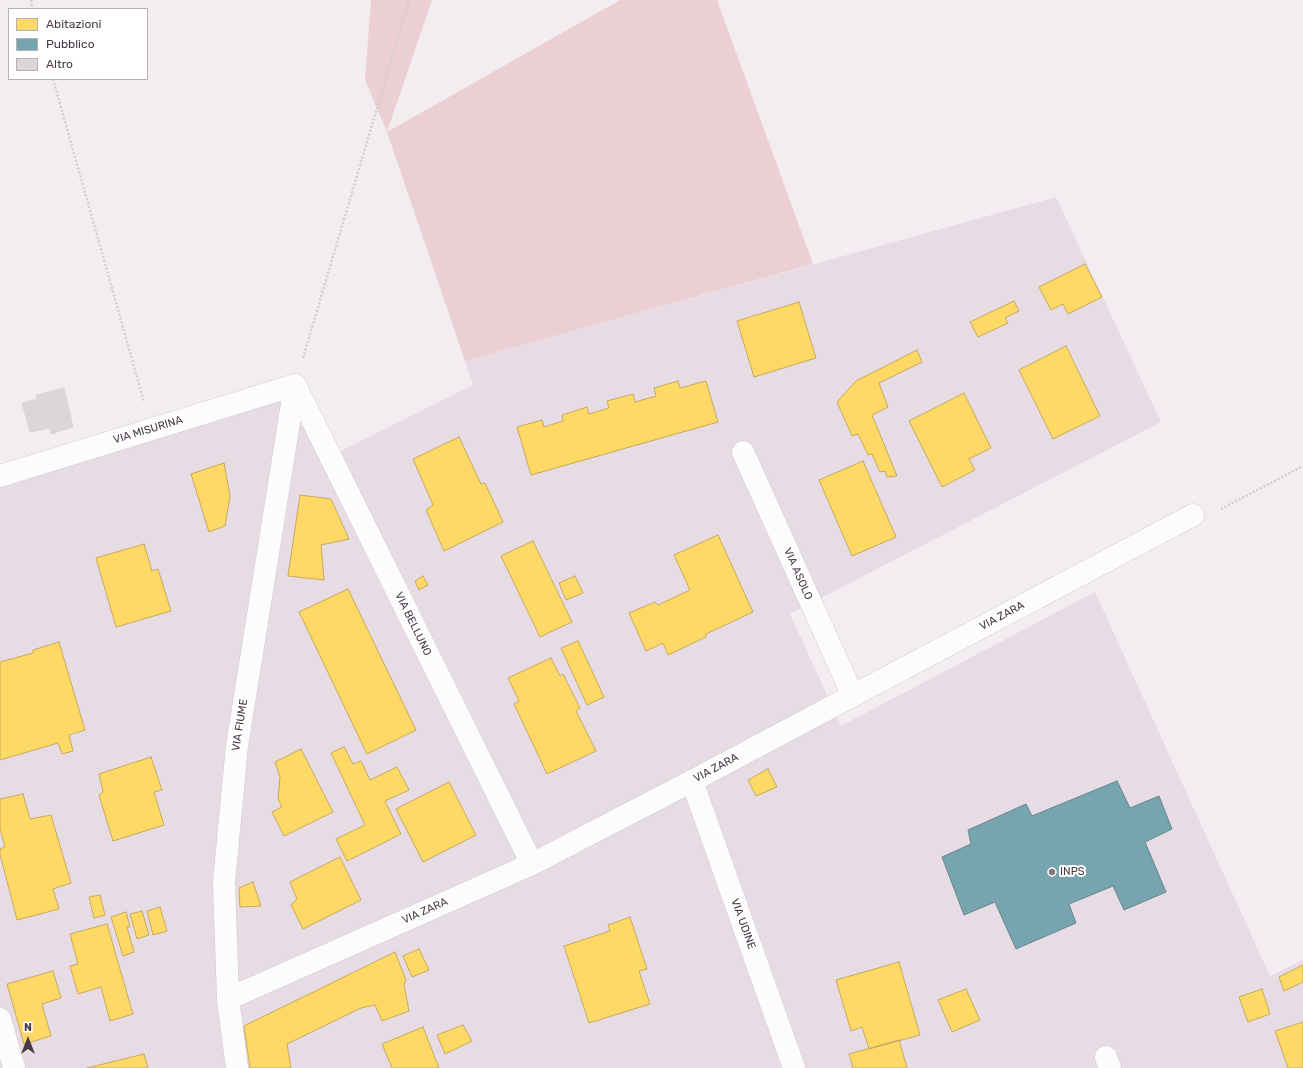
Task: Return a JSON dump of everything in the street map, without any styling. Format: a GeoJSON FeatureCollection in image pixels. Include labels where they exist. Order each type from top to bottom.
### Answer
{"type":"FeatureCollection","features":[{"type":"Feature","properties":{"kind":"street","name":"VIA MISURINA"},"geometry":{"type":"LineString","coordinates":[[0,476],[295,384]]}},
{"type":"Feature","properties":{"kind":"street","name":"VIA BELLUNO"},"geometry":{"type":"LineString","coordinates":[[295,384],[532,864]]}},
{"type":"Feature","properties":{"kind":"street","name":"VIA FIUME"},"geometry":{"type":"LineString","coordinates":[[237,1068],[228,999],[224,882],[237,746],[295,384]]}},
{"type":"Feature","properties":{"kind":"street","name":"VIA ASOLO"},"geometry":{"type":"LineString","coordinates":[[743,452],[853,696]]}},
{"type":"Feature","properties":{"kind":"street","name":"VIA ZARA"},"geometry":{"type":"LineString","coordinates":[[228,999],[532,864],[1194,515]]}},
{"type":"Feature","properties":{"kind":"street","name":"VIA UDINE"},"geometry":{"type":"LineString","coordinates":[[692,781],[794,1068]]}},
{"type":"Feature","properties":{"kind":"street"},"geometry":{"type":"LineString","coordinates":[[0,1019],[14,1068]]}},
{"type":"Feature","properties":{"kind":"path"},"geometry":{"type":"LineString","coordinates":[[295,384],[409,0]]}},
{"type":"Feature","properties":{"kind":"path"},"geometry":{"type":"LineString","coordinates":[[53,80],[151,429]]}},
{"type":"Feature","properties":{"kind":"path"},"geometry":{"type":"LineString","coordinates":[[1194,515],[1216,511],[1303,466]]}},
{"type":"Feature","properties":{"kind":"shaded area"},"geometry":{"type":"Polygon","coordinates":[[[371,0],[432,0],[387,132],[365,80],[371,0]]]}},
{"type":"Feature","properties":{"kind":"shaded area"},"geometry":{"type":"Polygon","coordinates":[[[620,0],[717,0],[813,264],[465,361],[387,132],[620,0]]]}},
{"type":"Feature","properties":{"kind":"shaded area"},"geometry":{"type":"Polygon","coordinates":[[[1056,197],[1161,422],[790,614],[841,726],[1095,592],[1270,976],[1303,960],[1303,1068],[0,1068],[0,476],[295,385],[331,456],[473,385],[465,361],[1056,197]]]}},
{"type":"Feature","properties":{"kind":"building: Abitazioni"},"geometry":{"type":"Polygon","coordinates":[[[1085,264],[1102,297],[1068,314],[1063,304],[1051,310],[1039,287],[1085,264]]]}},
{"type":"Feature","properties":{"kind":"building: Abitazioni"},"geometry":{"type":"Polygon","coordinates":[[[1014,301],[1019,311],[1005,318],[1008,323],[978,337],[970,322],[1014,301]]]}},
{"type":"Feature","properties":{"kind":"building: Abitazioni"},"geometry":{"type":"Polygon","coordinates":[[[799,302],[816,358],[754,377],[737,321],[799,302]]]}},
{"type":"Feature","properties":{"kind":"building: Abitazioni"},"geometry":{"type":"Polygon","coordinates":[[[1066,346],[1100,416],[1053,439],[1019,370],[1066,346]]]}},
{"type":"Feature","properties":{"kind":"building: Abitazioni"},"geometry":{"type":"Polygon","coordinates":[[[917,350],[922,362],[879,383],[888,407],[872,415],[897,476],[887,477],[885,471],[880,472],[872,454],[868,455],[858,434],[852,436],[837,402],[856,381],[917,350]]]}},
{"type":"Feature","properties":{"kind":"building: Abitazioni"},"geometry":{"type":"Polygon","coordinates":[[[678,381],[680,388],[706,381],[718,422],[531,475],[517,427],[542,420],[544,427],[563,421],[562,415],[587,407],[589,414],[609,408],[607,401],[633,394],[635,402],[656,396],[654,388],[678,381]]]}},
{"type":"Feature","properties":{"kind":"building: Abitazioni"},"geometry":{"type":"Polygon","coordinates":[[[964,393],[991,448],[969,459],[975,470],[942,487],[909,421],[964,393]]]}},
{"type":"Feature","properties":{"kind":"building: Abitazioni"},"geometry":{"type":"Polygon","coordinates":[[[459,437],[481,484],[485,483],[503,522],[444,551],[426,510],[433,505],[413,459],[459,437]]]}},
{"type":"Feature","properties":{"kind":"building: Abitazioni"},"geometry":{"type":"Polygon","coordinates":[[[863,461],[896,537],[852,556],[819,480],[863,461]]]}},
{"type":"Feature","properties":{"kind":"building: Abitazioni"},"geometry":{"type":"Polygon","coordinates":[[[224,463],[230,496],[225,526],[209,532],[191,474],[224,463]]]}},
{"type":"Feature","properties":{"kind":"building: Abitazioni"},"geometry":{"type":"Polygon","coordinates":[[[300,495],[331,499],[349,539],[321,545],[324,580],[288,576],[300,495]]]}},
{"type":"Feature","properties":{"kind":"building: Abitazioni"},"geometry":{"type":"Polygon","coordinates":[[[718,535],[753,612],[706,634],[706,637],[668,655],[663,643],[646,651],[629,613],[655,602],[658,605],[690,590],[674,555],[718,535]]]}},
{"type":"Feature","properties":{"kind":"building: Abitazioni"},"geometry":{"type":"Polygon","coordinates":[[[533,541],[572,622],[540,637],[501,556],[533,541]]]}},
{"type":"Feature","properties":{"kind":"building: Abitazioni"},"geometry":{"type":"Polygon","coordinates":[[[144,544],[152,571],[158,569],[171,611],[116,627],[96,558],[144,544]]]}},
{"type":"Feature","properties":{"kind":"building: Abitazioni"},"geometry":{"type":"Polygon","coordinates":[[[423,576],[428,585],[419,590],[415,581],[423,576]]]}},
{"type":"Feature","properties":{"kind":"building: Abitazioni"},"geometry":{"type":"Polygon","coordinates":[[[575,576],[583,593],[566,600],[559,583],[575,576]]]}},
{"type":"Feature","properties":{"kind":"building: Abitazioni"},"geometry":{"type":"Polygon","coordinates":[[[348,589],[416,730],[367,754],[299,612],[348,589]]]}},
{"type":"Feature","properties":{"kind":"building: Abitazioni"},"geometry":{"type":"Polygon","coordinates":[[[578,641],[604,697],[587,705],[561,648],[578,641]]]}},
{"type":"Feature","properties":{"kind":"building: Abitazioni"},"geometry":{"type":"Polygon","coordinates":[[[59,642],[85,730],[69,735],[73,751],[62,754],[58,743],[0,760],[0,662],[33,653],[33,650],[59,642]]]}},
{"type":"Feature","properties":{"kind":"building: Abitazioni"},"geometry":{"type":"Polygon","coordinates":[[[551,658],[560,676],[563,674],[580,708],[576,711],[596,751],[547,774],[514,704],[519,701],[508,678],[551,658]]]}},
{"type":"Feature","properties":{"kind":"building: Abitazioni"},"geometry":{"type":"Polygon","coordinates":[[[344,747],[353,764],[361,761],[370,780],[397,767],[409,790],[385,801],[401,834],[347,861],[336,839],[365,825],[331,753],[344,747]]]}},
{"type":"Feature","properties":{"kind":"building: Abitazioni"},"geometry":{"type":"Polygon","coordinates":[[[301,749],[333,812],[284,836],[272,812],[282,807],[278,799],[280,777],[275,762],[301,749]]]}},
{"type":"Feature","properties":{"kind":"building: Abitazioni"},"geometry":{"type":"Polygon","coordinates":[[[151,757],[162,790],[154,792],[164,825],[113,841],[99,795],[103,792],[99,774],[151,757]]]}},
{"type":"Feature","properties":{"kind":"building: Abitazioni"},"geometry":{"type":"Polygon","coordinates":[[[768,769],[777,787],[756,796],[748,780],[768,769]]]}},
{"type":"Feature","properties":{"kind":"building: Abitazioni"},"geometry":{"type":"Polygon","coordinates":[[[449,782],[476,835],[423,862],[396,809],[449,782]]]}},
{"type":"Feature","properties":{"kind":"building: Abitazioni"},"geometry":{"type":"Polygon","coordinates":[[[23,794],[30,819],[51,815],[71,883],[53,889],[59,909],[17,920],[0,854],[0,849],[5,847],[0,829],[0,799],[23,794]]]}},
{"type":"Feature","properties":{"kind":"building: Abitazioni"},"geometry":{"type":"Polygon","coordinates":[[[340,857],[361,900],[303,929],[291,905],[297,899],[290,882],[340,857]]]}},
{"type":"Feature","properties":{"kind":"building: Abitazioni"},"geometry":{"type":"Polygon","coordinates":[[[253,882],[261,906],[240,907],[239,888],[253,882]]]}},
{"type":"Feature","properties":{"kind":"building: Abitazioni"},"geometry":{"type":"Polygon","coordinates":[[[100,895],[105,915],[94,918],[89,897],[100,895]]]}},
{"type":"Feature","properties":{"kind":"building: Abitazioni"},"geometry":{"type":"Polygon","coordinates":[[[160,907],[167,931],[153,935],[147,911],[160,907]]]}},
{"type":"Feature","properties":{"kind":"building: Abitazioni"},"geometry":{"type":"Polygon","coordinates":[[[142,911],[149,935],[137,939],[130,914],[142,911]]]}},
{"type":"Feature","properties":{"kind":"building: Abitazioni"},"geometry":{"type":"Polygon","coordinates":[[[126,912],[130,927],[127,927],[134,952],[123,956],[111,917],[126,912]]]}},
{"type":"Feature","properties":{"kind":"building: Abitazioni"},"geometry":{"type":"Polygon","coordinates":[[[630,917],[647,969],[639,971],[650,1004],[589,1023],[564,946],[610,931],[608,925],[630,917]]]}},
{"type":"Feature","properties":{"kind":"building: Abitazioni"},"geometry":{"type":"Polygon","coordinates":[[[107,924],[133,1014],[110,1021],[101,987],[78,994],[70,966],[78,964],[70,934],[107,924]]]}},
{"type":"Feature","properties":{"kind":"building: Abitazioni"},"geometry":{"type":"Polygon","coordinates":[[[419,949],[429,970],[412,977],[403,956],[419,949]]]}},
{"type":"Feature","properties":{"kind":"building: Abitazioni"},"geometry":{"type":"Polygon","coordinates":[[[395,952],[406,980],[404,985],[409,1011],[382,1021],[375,1005],[361,1008],[287,1044],[291,1068],[250,1068],[244,1026],[395,952]]]}},
{"type":"Feature","properties":{"kind":"building: Abitazioni"},"geometry":{"type":"Polygon","coordinates":[[[899,962],[920,1035],[869,1049],[862,1027],[851,1031],[836,980],[899,962]]]}},
{"type":"Feature","properties":{"kind":"building: Abitazioni"},"geometry":{"type":"Polygon","coordinates":[[[1303,965],[1303,982],[1284,991],[1279,977],[1303,965]]]}},
{"type":"Feature","properties":{"kind":"building: Abitazioni"},"geometry":{"type":"Polygon","coordinates":[[[53,971],[61,998],[42,1004],[51,1036],[24,1044],[7,984],[53,971]]]}},
{"type":"Feature","properties":{"kind":"building: Abitazioni"},"geometry":{"type":"Polygon","coordinates":[[[966,989],[980,1020],[952,1032],[938,1000],[966,989]]]}},
{"type":"Feature","properties":{"kind":"building: Abitazioni"},"geometry":{"type":"Polygon","coordinates":[[[1262,989],[1270,1014],[1248,1022],[1239,997],[1262,989]]]}},
{"type":"Feature","properties":{"kind":"building: Abitazioni"},"geometry":{"type":"Polygon","coordinates":[[[1303,1022],[1303,1068],[1288,1068],[1275,1031],[1303,1022]]]}},
{"type":"Feature","properties":{"kind":"building: Abitazioni"},"geometry":{"type":"Polygon","coordinates":[[[463,1025],[472,1041],[445,1054],[437,1035],[463,1025]]]}},
{"type":"Feature","properties":{"kind":"building: Abitazioni"},"geometry":{"type":"Polygon","coordinates":[[[423,1027],[439,1068],[392,1068],[382,1044],[423,1027]]]}},
{"type":"Feature","properties":{"kind":"building: Abitazioni"},"geometry":{"type":"Polygon","coordinates":[[[899,1040],[907,1068],[853,1068],[849,1054],[899,1040]]]}},
{"type":"Feature","properties":{"kind":"building: Abitazioni"},"geometry":{"type":"Polygon","coordinates":[[[144,1054],[148,1068],[87,1068],[144,1054]]]}},
{"type":"Feature","properties":{"kind":"building: Pubblico","name":"INPS"},"geometry":{"type":"Polygon","coordinates":[[[1117,781],[1130,808],[1159,796],[1172,829],[1145,842],[1166,892],[1124,910],[1113,886],[1069,904],[1076,923],[1016,949],[995,902],[964,915],[942,857],[971,844],[968,830],[1026,804],[1032,816],[1117,781]]]}},
{"type":"Feature","properties":{"kind":"building: Altro"},"geometry":{"type":"Polygon","coordinates":[[[64,388],[73,427],[51,434],[50,428],[30,432],[22,403],[37,399],[36,395],[64,388]]]}},
{"type":"Feature","properties":{"kind":"place","name":"INPS"},"geometry":{"type":"Point","coordinates":[1052,872]}}]}
